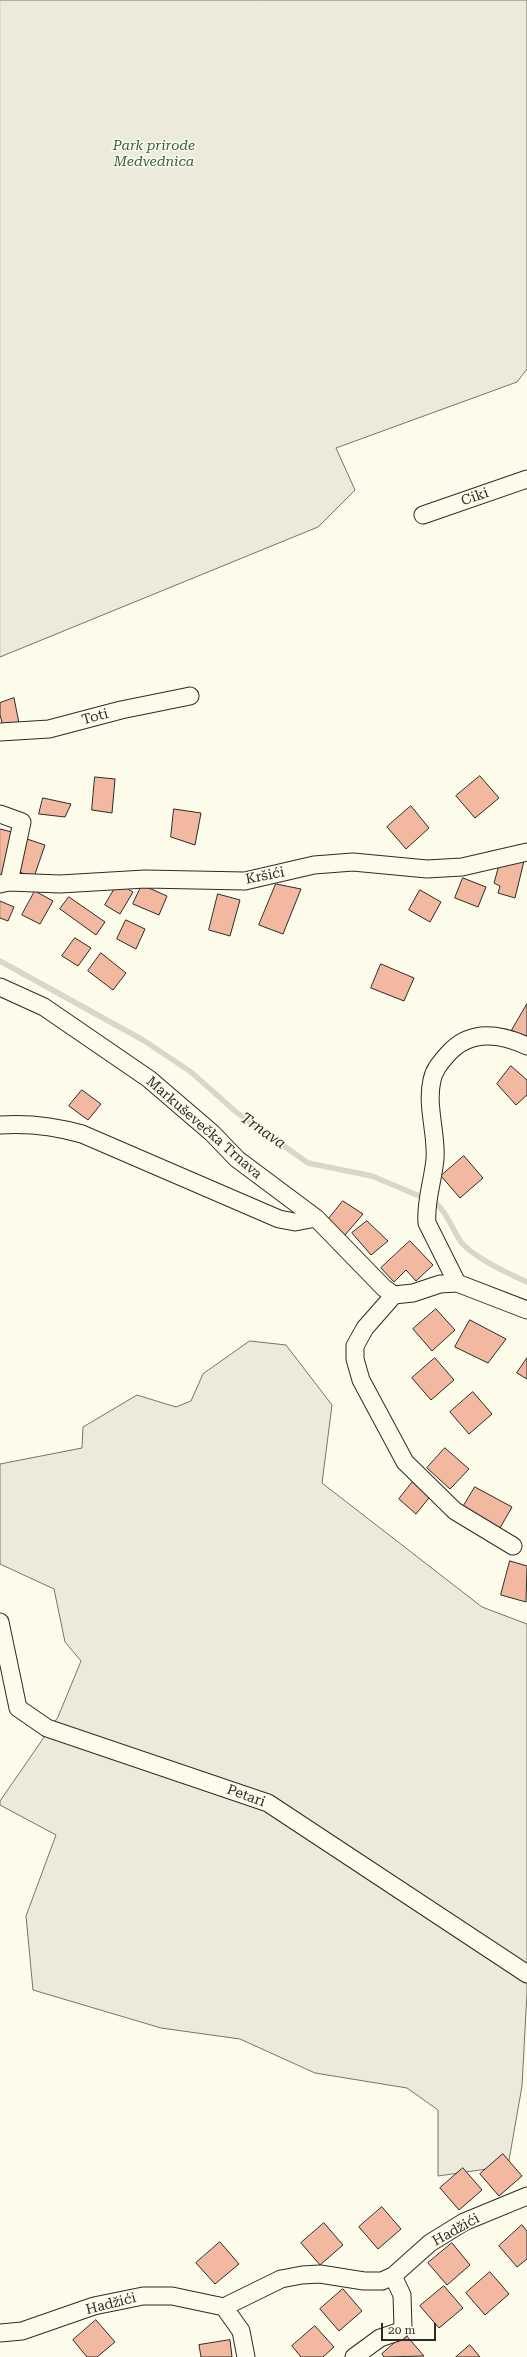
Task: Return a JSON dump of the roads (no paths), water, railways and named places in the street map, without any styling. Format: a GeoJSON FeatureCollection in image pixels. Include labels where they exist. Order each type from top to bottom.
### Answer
{"type":"FeatureCollection","features":[{"type":"Feature","properties":{"kind":"street","name":"Ciki"},"geometry":{"type":"LineString","coordinates":[[423,515],[527,480]]}},
{"type":"Feature","properties":{"kind":"street","name":"Toti"},"geometry":{"type":"LineString","coordinates":[[0,732],[49,729],[122,710],[190,696]]}},
{"type":"Feature","properties":{"kind":"street"},"geometry":{"type":"LineString","coordinates":[[0,814],[22,822],[4,883]]}},
{"type":"Feature","properties":{"kind":"street","name":"Kršići"},"geometry":{"type":"LineString","coordinates":[[4,883],[60,884],[145,879],[245,881],[314,865],[353,862],[426,868],[462,867],[527,852]]}},
{"type":"Feature","properties":{"kind":"street","name":"Markuševečka Trnava"},"geometry":{"type":"LineString","coordinates":[[0,987],[44,1007],[149,1079],[212,1133],[237,1159],[316,1218],[384,1288],[394,1295]]}},
{"type":"Feature","properties":{"kind":"street"},"geometry":{"type":"LineString","coordinates":[[457,1283],[427,1223],[435,1158],[431,1117],[431,1081],[436,1067],[454,1046],[470,1037],[498,1035],[527,1046]]}},
{"type":"Feature","properties":{"kind":"street"},"geometry":{"type":"LineString","coordinates":[[0,1125],[18,1123],[55,1126],[82,1134],[279,1219],[295,1222],[316,1218]]}},
{"type":"Feature","properties":{"kind":"street"},"geometry":{"type":"LineString","coordinates":[[513,1546],[455,1511],[410,1466],[361,1380],[355,1359],[355,1346],[365,1328],[394,1295],[413,1293],[440,1284],[457,1283],[527,1310]]}},
{"type":"Feature","properties":{"kind":"street","name":"Petari"},"geometry":{"type":"LineString","coordinates":[[0,1622],[18,1708],[47,1728],[268,1803],[527,1974]]}},
{"type":"Feature","properties":{"kind":"street","name":"Hadžići"},"geometry":{"type":"LineString","coordinates":[[0,2333],[22,2330],[94,2306],[143,2296],[172,2296],[224,2307],[281,2279],[302,2275],[320,2274],[364,2281],[382,2281],[393,2276],[430,2243],[464,2222],[527,2196]]}},
{"type":"Feature","properties":{"kind":"street"},"geometry":{"type":"LineString","coordinates":[[354,2357],[380,2338],[398,2332],[403,2328],[402,2295],[393,2276]]}},
{"type":"Feature","properties":{"kind":"street"},"geometry":{"type":"LineString","coordinates":[[224,2307],[241,2331],[246,2357]]}},
{"type":"Feature","properties":{"kind":"waterway","name":"Trnava"},"geometry":{"type":"LineString","coordinates":[[0,961],[143,1040],[191,1072],[236,1112],[308,1163],[372,1176],[436,1203],[447,1217],[461,1242],[467,1248],[492,1265],[527,1282]]}},
{"type":"Feature","properties":{"kind":"park label","name":"Park prirode Medvednica"},"geometry":{"type":"Point","coordinates":[154,154]}}]}
